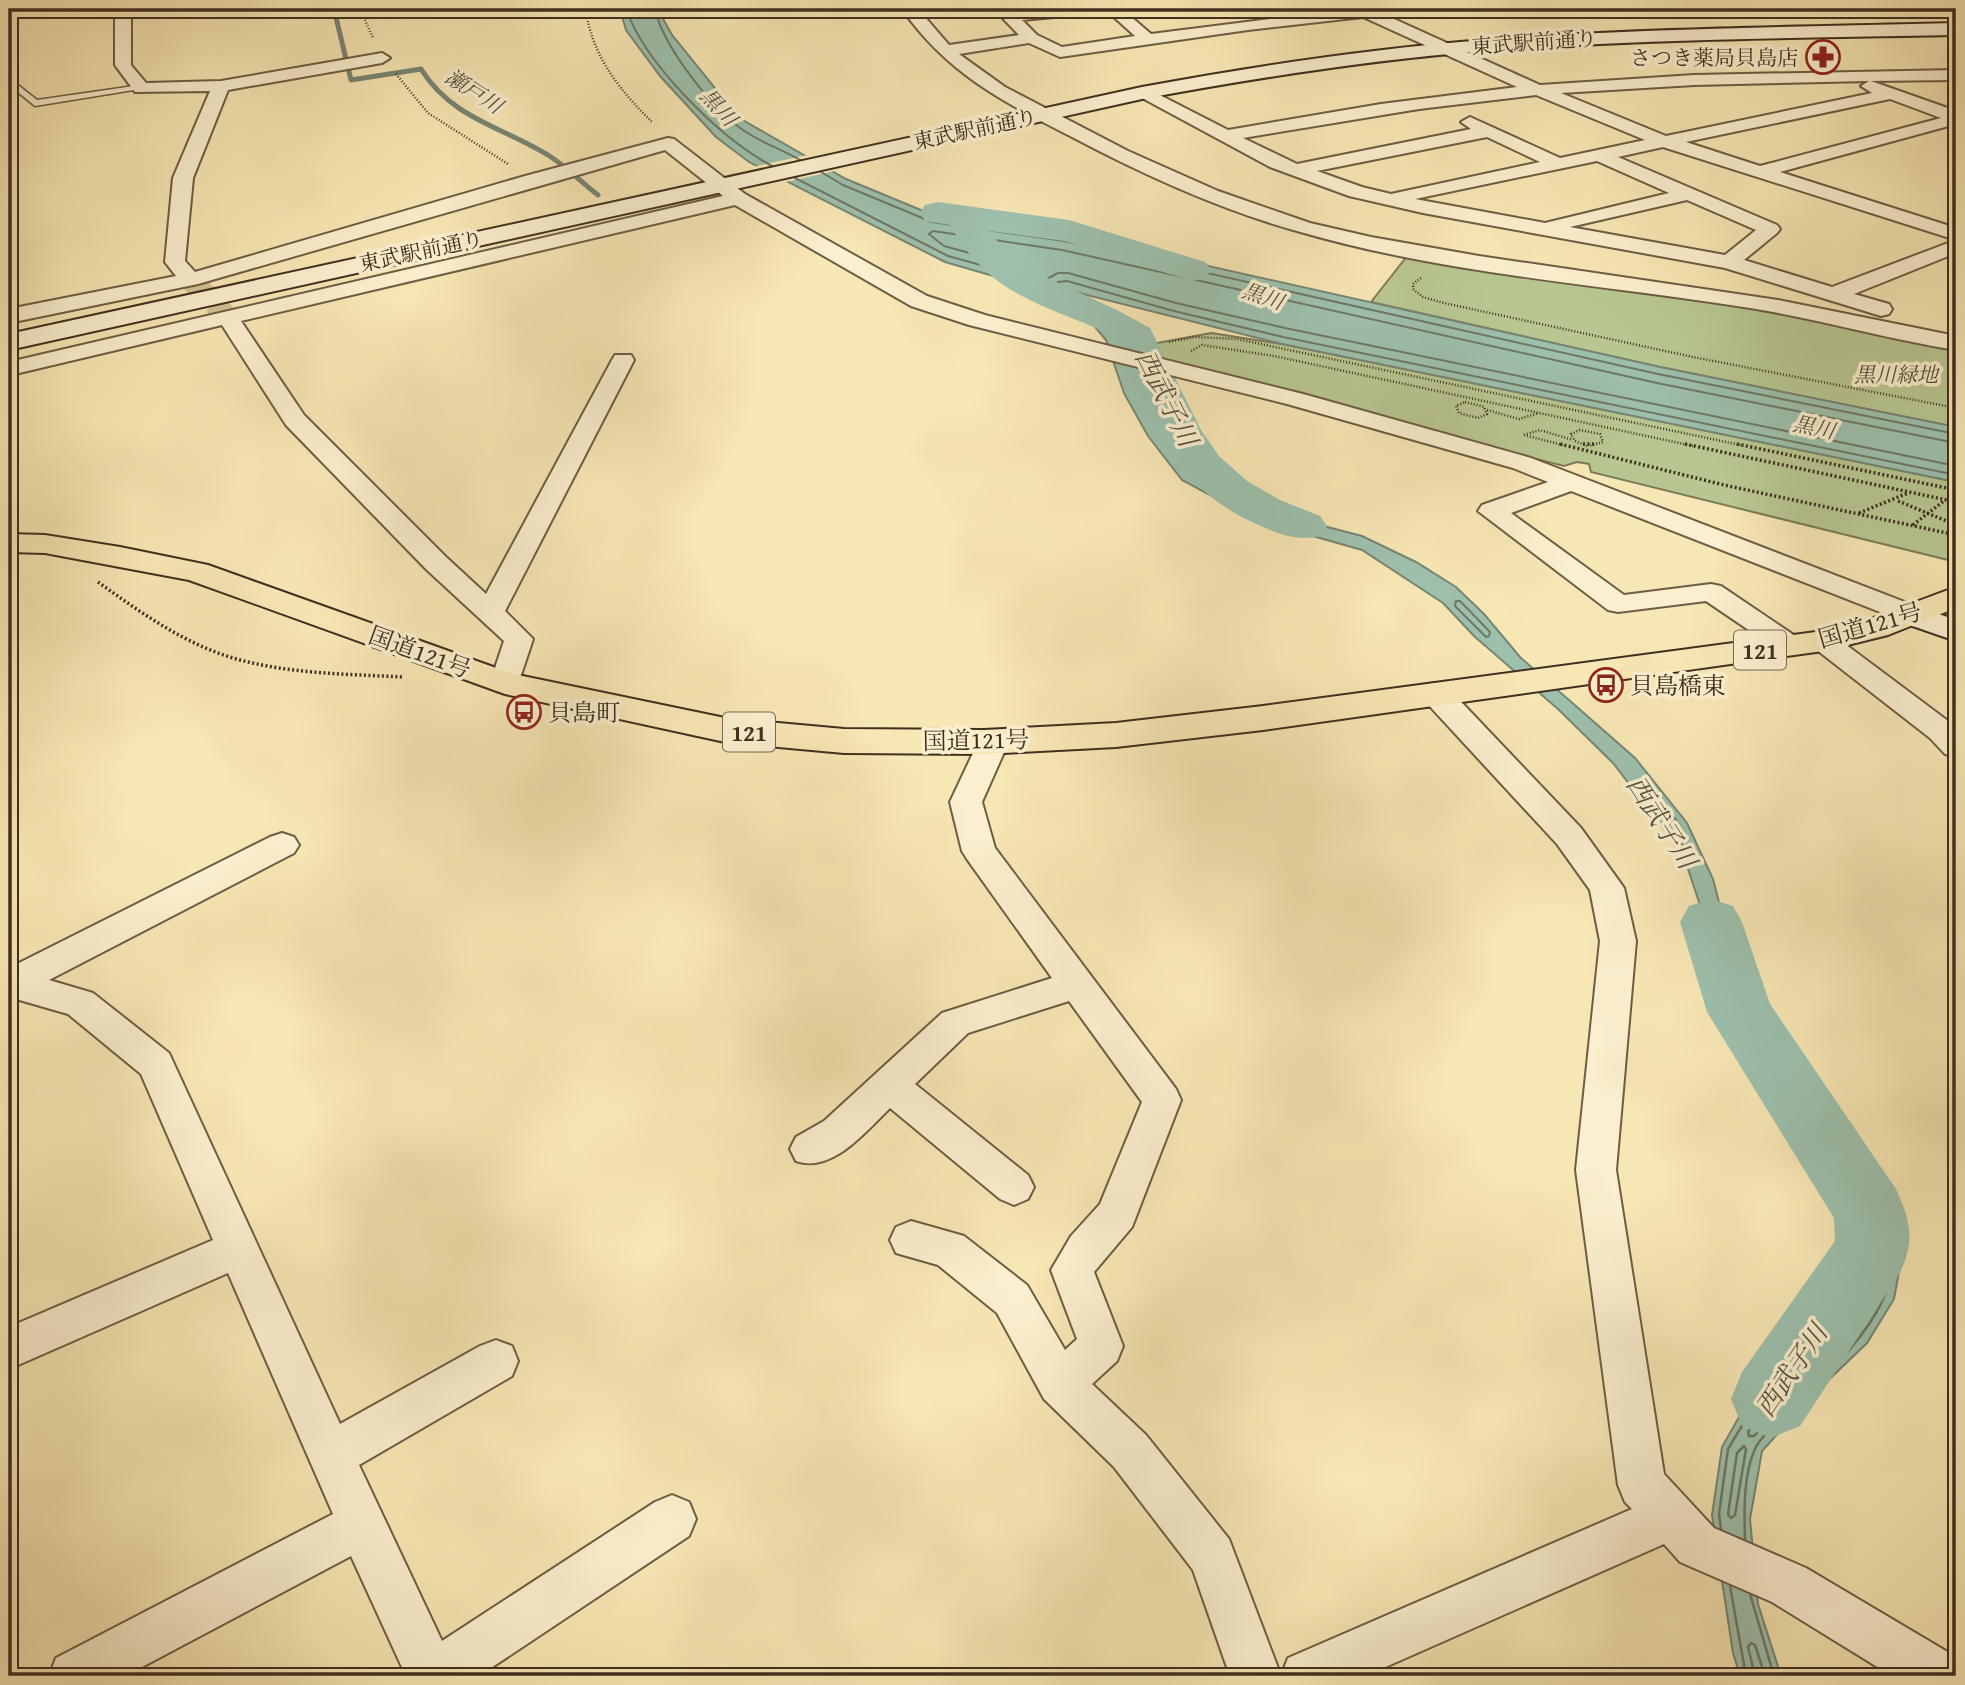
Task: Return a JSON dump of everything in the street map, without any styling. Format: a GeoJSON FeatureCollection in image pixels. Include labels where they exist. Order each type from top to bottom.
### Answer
{"type":"FeatureCollection","features":[{"type":"Feature","properties":{"kind":"highway","name":"国道121号"},"geometry":{"type":"LineString","coordinates":[[9,543],[58,546],[197,572],[505,683],[725,730],[844,741],[993,741],[1116,735],[1807,644],[1913,615],[1956,597]]}},
{"type":"Feature","properties":{"kind":"street"},"geometry":{"type":"LineString","coordinates":[[122,9],[123,65],[141,88],[221,86],[382,58]]}},
{"type":"Feature","properties":{"kind":"street"},"geometry":{"type":"LineString","coordinates":[[910,9],[944,51],[968,72],[1037,116],[1185,184],[1276,219],[1322,232],[1508,269],[1755,303],[1956,344]]}},
{"type":"Feature","properties":{"kind":"street"},"geometry":{"type":"LineString","coordinates":[[1006,13],[1086,9]]}},
{"type":"Feature","properties":{"kind":"street"},"geometry":{"type":"LineString","coordinates":[[1113,9],[1147,39]]}},
{"type":"Feature","properties":{"kind":"street"},"geometry":{"type":"LineString","coordinates":[[1229,9],[1248,25]]}},
{"type":"Feature","properties":{"kind":"street"},"geometry":{"type":"LineString","coordinates":[[1006,13],[1031,38],[1060,52],[1363,10],[1396,9]]}},
{"type":"Feature","properties":{"kind":"street"},"geometry":{"type":"LineString","coordinates":[[1363,10],[1538,90],[1663,141],[1956,234]]}},
{"type":"Feature","properties":{"kind":"street"},"geometry":{"type":"LineString","coordinates":[[1894,13],[1953,31]]}},
{"type":"Feature","properties":{"kind":"street","name":"東武駅前通り"},"geometry":{"type":"LineString","coordinates":[[9,342],[730,188],[1142,93],[1277,69],[1446,49],[1667,35],[1953,31]]}},
{"type":"Feature","properties":{"kind":"street"},"geometry":{"type":"LineString","coordinates":[[944,51],[1031,38]]}},
{"type":"Feature","properties":{"kind":"street"},"geometry":{"type":"LineString","coordinates":[[1226,136],[1430,102],[1538,90],[1688,80],[1956,75]]}},
{"type":"Feature","properties":{"kind":"street"},"geometry":{"type":"LineString","coordinates":[[1850,76],[1956,118]]}},
{"type":"Feature","properties":{"kind":"street"},"geometry":{"type":"LineString","coordinates":[[191,280],[175,261],[183,178],[221,86]]}},
{"type":"Feature","properties":{"kind":"street"},"geometry":{"type":"LineString","coordinates":[[1142,93],[1295,170],[1356,192],[1729,262],[1956,333]]}},
{"type":"Feature","properties":{"kind":"street"},"geometry":{"type":"LineString","coordinates":[[1388,200],[1890,94]]}},
{"type":"Feature","properties":{"kind":"street"},"geometry":{"type":"LineString","coordinates":[[1430,102],[1557,163]]}},
{"type":"Feature","properties":{"kind":"street"},"geometry":{"type":"LineString","coordinates":[[1759,172],[1956,118]]}},
{"type":"Feature","properties":{"kind":"street"},"geometry":{"type":"LineString","coordinates":[[1295,170],[1489,131]]}},
{"type":"Feature","properties":{"kind":"street"},"geometry":{"type":"LineString","coordinates":[[9,316],[191,280],[668,143],[730,188],[919,301],[977,320],[1437,437],[1522,463],[1956,631]]}},
{"type":"Feature","properties":{"kind":"street"},"geometry":{"type":"LineString","coordinates":[[1598,155],[1770,229],[1729,262]]}},
{"type":"Feature","properties":{"kind":"street"},"geometry":{"type":"LineString","coordinates":[[15,367],[228,318],[730,188]]}},
{"type":"Feature","properties":{"kind":"street"},"geometry":{"type":"LineString","coordinates":[[1542,228],[1688,194]]}},
{"type":"Feature","properties":{"kind":"street"},"geometry":{"type":"LineString","coordinates":[[1835,294],[1956,246]]}},
{"type":"Feature","properties":{"kind":"street"},"geometry":{"type":"LineString","coordinates":[[228,318],[295,420],[436,563],[519,639],[505,683]]}},
{"type":"Feature","properties":{"kind":"street"},"geometry":{"type":"LineString","coordinates":[[490,613],[623,360]]}},
{"type":"Feature","properties":{"kind":"street"},"geometry":{"type":"LineString","coordinates":[[1573,482],[1491,511],[1618,604],[1711,592],[1807,644],[1941,731],[1956,747]]}},
{"type":"Feature","properties":{"kind":"street"},"geometry":{"type":"LineString","coordinates":[[1435,693],[1569,836],[1607,888],[1618,941],[1596,1170],[1642,1485],[1684,1531],[1789,1585],[1940,1676]]}},
{"type":"Feature","properties":{"kind":"street"},"geometry":{"type":"LineString","coordinates":[[993,741],[965,802],[979,851],[1163,1100],[1132,1170],[1117,1214],[1086,1249],[1072,1270],[1101,1346],[1060,1384]]}},
{"type":"Feature","properties":{"kind":"street"},"geometry":{"type":"LineString","coordinates":[[10,983],[282,845]]}},
{"type":"Feature","properties":{"kind":"street"},"geometry":{"type":"LineString","coordinates":[[10,983],[80,1003],[156,1064],[398,1606],[434,1676],[672,1519]]}},
{"type":"Feature","properties":{"kind":"street"},"geometry":{"type":"LineString","coordinates":[[810,1149],[838,1133],[955,1023],[1077,984]]}},
{"type":"Feature","properties":{"kind":"street"},"geometry":{"type":"LineString","coordinates":[[889,1085],[1014,1187]]}},
{"type":"Feature","properties":{"kind":"street"},"geometry":{"type":"LineString","coordinates":[[911,1240],[949,1249],[1013,1298],[1060,1384],[1130,1451],[1212,1556],[1255,1676]]}},
{"type":"Feature","properties":{"kind":"street"},"geometry":{"type":"LineString","coordinates":[[9,1348],[240,1248]]}},
{"type":"Feature","properties":{"kind":"street"},"geometry":{"type":"LineString","coordinates":[[331,1455],[496,1362]]}},
{"type":"Feature","properties":{"kind":"street"},"geometry":{"type":"LineString","coordinates":[[74,1676],[362,1524]]}},
{"type":"Feature","properties":{"kind":"street"},"geometry":{"type":"LineString","coordinates":[[1306,1676],[1684,1531]]}},
{"type":"Feature","properties":{"kind":"lane"},"geometry":{"type":"LineString","coordinates":[[9,81],[35,103],[141,88]]}},
{"type":"Feature","properties":{"kind":"path"},"geometry":{"type":"LineString","coordinates":[[359,9],[382,58],[428,113],[532,180]]}},
{"type":"Feature","properties":{"kind":"path"},"geometry":{"type":"LineString","coordinates":[[586,9],[591,36],[611,73],[639,110],[666,135],[668,143]]}},
{"type":"Feature","properties":{"kind":"path"},"geometry":{"type":"LineString","coordinates":[[1426,276],[1417,279],[1413,289],[1418,295],[1432,300],[1680,354],[1956,408]]}},
{"type":"Feature","properties":{"kind":"path"},"geometry":{"type":"LineString","coordinates":[[1168,342],[1204,337],[1247,341],[1956,490]]}},
{"type":"Feature","properties":{"kind":"path"},"geometry":{"type":"LineString","coordinates":[[1197,356],[1191,349],[1194,347],[1230,348],[1956,502]]}},
{"type":"Feature","properties":{"kind":"path"},"geometry":{"type":"LineString","coordinates":[[1487,410],[1484,416],[1471,418],[1459,413],[1456,407],[1472,402],[1487,410],[1519,419],[1539,413]]}},
{"type":"Feature","properties":{"kind":"path"},"geometry":{"type":"LineString","coordinates":[[1574,440],[1571,434],[1580,430],[1600,434],[1615,429]]}},
{"type":"Feature","properties":{"kind":"path"},"geometry":{"type":"LineString","coordinates":[[1600,434],[1604,442],[1595,446],[1540,430],[1524,435],[1724,485],[1956,535]]}},
{"type":"Feature","properties":{"kind":"path"},"geometry":{"type":"LineString","coordinates":[[1859,513],[1872,505],[1898,501],[1909,492]]}},
{"type":"Feature","properties":{"kind":"path"},"geometry":{"type":"LineString","coordinates":[[1913,525],[1945,499]]}},
{"type":"Feature","properties":{"kind":"path"},"geometry":{"type":"LineString","coordinates":[[1898,501],[1956,525]]}},
{"type":"Feature","properties":{"kind":"path"},"geometry":{"type":"LineString","coordinates":[[97,582],[182,636],[232,658],[280,668],[414,678]]}},
{"type":"Feature","properties":{"kind":"green space","name":"黒川緑地"},"geometry":{"type":"Polygon","coordinates":[[[1408,255],[1740,304],[1956,348],[1956,427],[1660,367],[1371,302],[1408,255]]]}},
{"type":"Feature","properties":{"kind":"green space","name":"黒川緑地"},"geometry":{"type":"Polygon","coordinates":[[[1211,333],[1282,344],[1956,482],[1956,562],[1591,472],[1589,464],[1577,462],[1564,466],[1181,367],[1148,357],[1144,351],[1147,345],[1211,333]]]}},
{"type":"Feature","properties":{"kind":"water"},"geometry":{"type":"Polygon","coordinates":[[[620,9],[662,9],[662,17],[672,35],[739,118],[846,179],[933,215],[1065,234],[1660,367],[1956,427],[1956,482],[1282,344],[1051,286],[1085,301],[1128,337],[1141,382],[1165,428],[1196,473],[1215,485],[1259,503],[1312,523],[1362,536],[1416,562],[1456,587],[1484,614],[1520,657],[1635,758],[1687,823],[1713,879],[1729,941],[1747,989],[1868,1164],[1894,1210],[1903,1250],[1894,1299],[1867,1343],[1817,1391],[1762,1451],[1750,1519],[1758,1604],[1781,1676],[1740,1676],[1733,1653],[1712,1515],[1722,1447],[1752,1394],[1838,1311],[1865,1275],[1868,1242],[1856,1181],[1726,984],[1707,943],[1700,905],[1688,869],[1668,835],[1613,763],[1559,710],[1474,636],[1443,603],[1362,550],[1281,527],[1221,501],[1182,480],[1148,436],[1124,393],[1106,340],[1085,315],[997,277],[945,262],[749,162],[716,137],[660,76],[626,30],[620,9]]]}},
{"type":"Feature","properties":{"kind":"pier"},"geometry":{"type":"Polygon","coordinates":[[[812,154],[839,170],[782,183],[752,167],[812,154]]]}},
{"type":"Feature","properties":{"kind":"waterway","name":"瀬戸川"},"geometry":{"type":"LineString","coordinates":[[334,9],[351,80],[421,69],[448,100],[480,121],[551,157],[598,195]]}},
{"type":"Feature","properties":{"kind":"waterway","name":"黒川"},"geometry":{"type":"LineString","coordinates":[[938,213],[962,216]]}},
{"type":"Feature","properties":{"kind":"waterway","name":"黒川"},"geometry":{"type":"LineString","coordinates":[[962,216],[1069,231],[1192,270]]}},
{"type":"Feature","properties":{"kind":"waterway","name":"西武子川"},"geometry":{"type":"LineString","coordinates":[[962,216],[989,256],[1016,278],[1050,296],[1104,318],[1136,337],[1143,358],[1179,430],[1203,465],[1216,479],[1247,501],[1303,526]]}},
{"type":"Feature","properties":{"kind":"waterway","name":"西武子川"},"geometry":{"type":"LineString","coordinates":[[1711,922],[1740,1012],[1870,1212],[1873,1249],[1771,1399]]}},
{"type":"Feature","properties":{"kind":"tunnel"},"geometry":{"type":"LineString","coordinates":[[191,280],[228,318]]}},
{"type":"Feature","properties":{"kind":"place","name":"さつき薬局貝島店"},"geometry":{"type":"Point","coordinates":[1823,57]}},
{"type":"Feature","properties":{"kind":"place","name":"貝島橋東"},"geometry":{"type":"Point","coordinates":[1606,685]}},
{"type":"Feature","properties":{"kind":"place","name":"貝島町"},"geometry":{"type":"Point","coordinates":[524,712]}}]}
